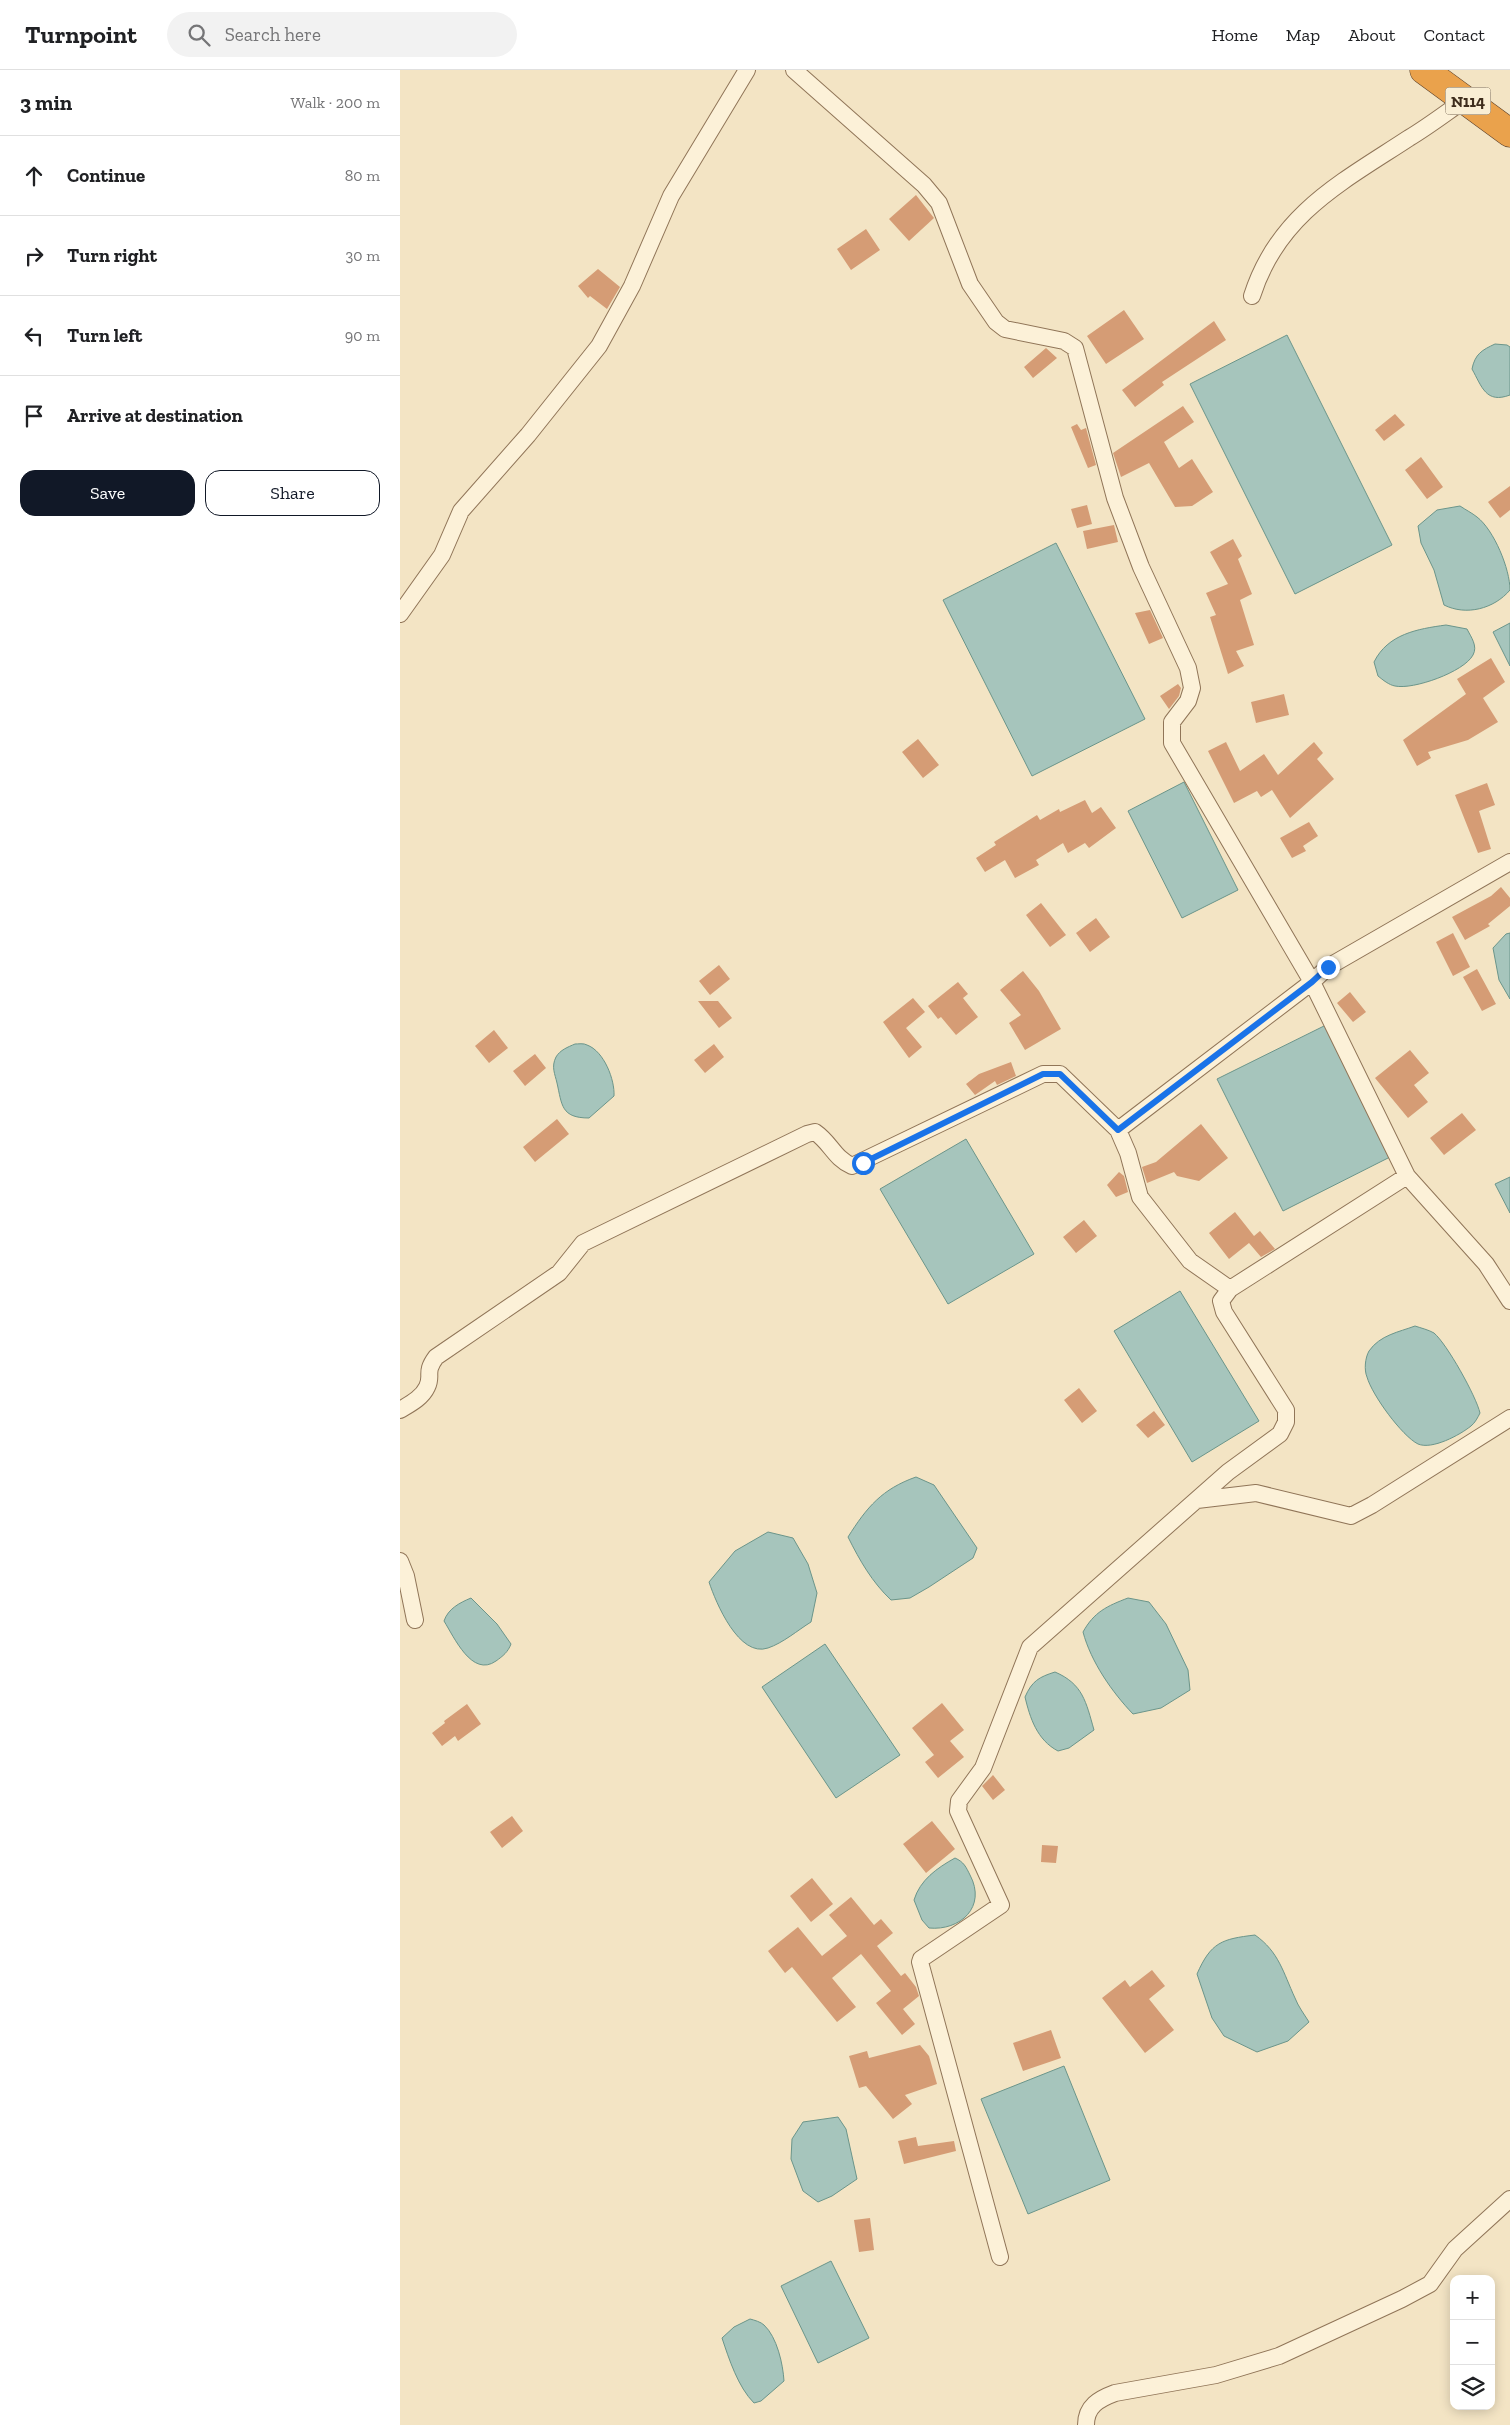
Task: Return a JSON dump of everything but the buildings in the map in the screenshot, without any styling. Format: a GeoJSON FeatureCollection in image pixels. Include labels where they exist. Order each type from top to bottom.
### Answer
{"type":"FeatureCollection","features":[{"type":"Feature","properties":{"kind":"highway","name":"N114"},"geometry":{"type":"LineString","coordinates":[[1424,70],[1510,133]]}},
{"type":"Feature","properties":{"kind":"street"},"geometry":{"type":"LineString","coordinates":[[400,614],[442,555],[461,511],[528,434],[599,346],[632,286],[670,196],[748,70]]}},
{"type":"Feature","properties":{"kind":"street"},"geometry":{"type":"LineString","coordinates":[[794,70],[924,186],[939,203],[970,284],[996,322],[1005,329],[1064,341],[1074,348],[1115,498],[1141,567],[1188,668],[1192,688],[1188,701],[1172,722],[1172,743],[1312,982],[1407,1176],[1486,1264],[1510,1301]]}},
{"type":"Feature","properties":{"kind":"street"},"geometry":{"type":"LineString","coordinates":[[1252,296],[1261,269],[1308,208],[1353,173],[1410,138],[1466,99]]}},
{"type":"Feature","properties":{"kind":"street"},"geometry":{"type":"LineString","coordinates":[[1118,1130],[1312,982],[1328,967],[1510,862]]}},
{"type":"Feature","properties":{"kind":"street"},"geometry":{"type":"LineString","coordinates":[[400,1410],[421,1397],[428,1386],[429,1367],[436,1357],[559,1273],[583,1243],[807,1134],[815,1132],[824,1138],[841,1161],[852,1166],[1043,1074],[1060,1074],[1118,1130],[1128,1153],[1140,1197],[1190,1261],[1230,1289]]}},
{"type":"Feature","properties":{"kind":"street"},"geometry":{"type":"LineString","coordinates":[[1000,2257],[920,1962],[921,1959],[1001,1905],[958,1806],[983,1768],[1030,1647],[1228,1472],[1280,1434],[1286,1422],[1286,1410],[1224,1312],[1221,1301],[1230,1289],[1407,1176]]}},
{"type":"Feature","properties":{"kind":"street"},"geometry":{"type":"LineString","coordinates":[[1197,1500],[1256,1494],[1351,1516],[1372,1505],[1510,1418]]}},
{"type":"Feature","properties":{"kind":"street"},"geometry":{"type":"LineString","coordinates":[[400,1561],[406,1576],[415,1620]]}},
{"type":"Feature","properties":{"kind":"street"},"geometry":{"type":"LineString","coordinates":[[1086,2425],[1087,2414],[1093,2405],[1102,2398],[1115,2393],[1216,2375],[1279,2356],[1402,2299],[1430,2284],[1455,2249],[1510,2199]]}},
{"type":"Feature","properties":{"kind":"water"},"geometry":{"type":"Polygon","coordinates":[[[1287,335],[1392,545],[1295,594],[1190,384],[1287,335]]]}},
{"type":"Feature","properties":{"kind":"water"},"geometry":{"type":"Polygon","coordinates":[[[1495,344],[1510,347],[1510,395],[1502,397],[1495,397],[1486,392],[1472,369],[1480,353],[1495,344]]]}},
{"type":"Feature","properties":{"kind":"water"},"geometry":{"type":"Polygon","coordinates":[[[1460,506],[1477,517],[1495,540],[1504,561],[1509,581],[1510,590],[1503,597],[1479,609],[1461,610],[1444,605],[1434,570],[1421,543],[1418,526],[1437,510],[1460,506]]]}},
{"type":"Feature","properties":{"kind":"water"},"geometry":{"type":"Polygon","coordinates":[[[1056,543],[1145,719],[1032,776],[943,600],[1056,543]]]}},
{"type":"Feature","properties":{"kind":"water"},"geometry":{"type":"Polygon","coordinates":[[[1510,623],[1510,666],[1493,632],[1510,623]]]}},
{"type":"Feature","properties":{"kind":"water"},"geometry":{"type":"Polygon","coordinates":[[[1446,625],[1467,629],[1475,648],[1473,655],[1460,668],[1425,682],[1403,687],[1391,685],[1378,676],[1374,662],[1387,645],[1395,639],[1414,631],[1446,625]]]}},
{"type":"Feature","properties":{"kind":"water"},"geometry":{"type":"Polygon","coordinates":[[[1184,782],[1238,890],[1182,918],[1128,811],[1184,782]]]}},
{"type":"Feature","properties":{"kind":"water"},"geometry":{"type":"Polygon","coordinates":[[[1510,933],[1510,999],[1499,980],[1493,948],[1506,934],[1510,933]]]}},
{"type":"Feature","properties":{"kind":"water"},"geometry":{"type":"Polygon","coordinates":[[[1326,1025],[1392,1156],[1283,1211],[1217,1079],[1326,1025]]]}},
{"type":"Feature","properties":{"kind":"water"},"geometry":{"type":"Polygon","coordinates":[[[575,1044],[586,1044],[599,1053],[613,1082],[614,1096],[589,1118],[573,1116],[564,1109],[554,1070],[554,1064],[558,1055],[564,1049],[575,1044]]]}},
{"type":"Feature","properties":{"kind":"water"},"geometry":{"type":"Polygon","coordinates":[[[966,1139],[1034,1254],[948,1304],[880,1189],[966,1139]]]}},
{"type":"Feature","properties":{"kind":"water"},"geometry":{"type":"Polygon","coordinates":[[[1510,1177],[1510,1213],[1495,1184],[1510,1177]]]}},
{"type":"Feature","properties":{"kind":"water"},"geometry":{"type":"Polygon","coordinates":[[[1180,1291],[1259,1421],[1192,1462],[1114,1331],[1180,1291]]]}},
{"type":"Feature","properties":{"kind":"water"},"geometry":{"type":"Polygon","coordinates":[[[1415,1326],[1434,1333],[1440,1339],[1473,1395],[1480,1413],[1474,1423],[1466,1430],[1446,1441],[1431,1445],[1418,1444],[1404,1433],[1388,1414],[1375,1394],[1365,1371],[1367,1357],[1373,1346],[1390,1335],[1415,1326]]]}},
{"type":"Feature","properties":{"kind":"water"},"geometry":{"type":"Polygon","coordinates":[[[916,1477],[934,1485],[977,1548],[973,1558],[929,1587],[910,1598],[891,1600],[867,1571],[848,1537],[876,1500],[894,1487],[916,1477]]]}},
{"type":"Feature","properties":{"kind":"water"},"geometry":{"type":"Polygon","coordinates":[[[768,1532],[793,1538],[808,1564],[817,1593],[811,1622],[774,1646],[757,1649],[738,1637],[730,1627],[717,1603],[709,1582],[735,1551],[768,1532]]]}},
{"type":"Feature","properties":{"kind":"water"},"geometry":{"type":"Polygon","coordinates":[[[471,1598],[497,1624],[511,1644],[503,1656],[487,1665],[479,1664],[465,1653],[444,1621],[454,1607],[471,1598]]]}},
{"type":"Feature","properties":{"kind":"water"},"geometry":{"type":"Polygon","coordinates":[[[1128,1598],[1149,1602],[1166,1624],[1188,1670],[1190,1690],[1161,1708],[1133,1714],[1103,1676],[1091,1654],[1083,1632],[1092,1619],[1102,1610],[1128,1598]]]}},
{"type":"Feature","properties":{"kind":"water"},"geometry":{"type":"Polygon","coordinates":[[[825,1644],[900,1755],[836,1798],[762,1687],[825,1644]]]}},
{"type":"Feature","properties":{"kind":"water"},"geometry":{"type":"Polygon","coordinates":[[[1055,1672],[1078,1688],[1086,1703],[1094,1730],[1069,1748],[1058,1751],[1040,1735],[1029,1713],[1025,1697],[1030,1687],[1037,1680],[1055,1672]]]}},
{"type":"Feature","properties":{"kind":"water"},"geometry":{"type":"Polygon","coordinates":[[[955,1858],[961,1861],[970,1875],[975,1897],[973,1907],[968,1915],[960,1921],[940,1928],[929,1928],[922,1920],[914,1900],[920,1886],[930,1875],[955,1858]]]}},
{"type":"Feature","properties":{"kind":"water"},"geometry":{"type":"Polygon","coordinates":[[[1255,1935],[1270,1948],[1275,1956],[1298,2004],[1309,2022],[1288,2041],[1257,2052],[1224,2036],[1212,2018],[1197,1974],[1207,1955],[1219,1944],[1234,1938],[1255,1935]]]}},
{"type":"Feature","properties":{"kind":"water"},"geometry":{"type":"Polygon","coordinates":[[[1064,2066],[1110,2180],[1028,2214],[981,2099],[1064,2066]]]}},
{"type":"Feature","properties":{"kind":"water"},"geometry":{"type":"Polygon","coordinates":[[[838,2117],[846,2129],[857,2179],[832,2196],[818,2202],[803,2191],[791,2159],[792,2139],[803,2122],[838,2117]]]}},
{"type":"Feature","properties":{"kind":"water"},"geometry":{"type":"Polygon","coordinates":[[[831,2261],[869,2338],[818,2363],[781,2286],[831,2261]]]}},
{"type":"Feature","properties":{"kind":"water"},"geometry":{"type":"Polygon","coordinates":[[[750,2319],[763,2324],[769,2330],[781,2359],[784,2381],[761,2401],[754,2403],[739,2381],[722,2338],[734,2327],[750,2319]]]}},
{"type":"Feature","properties":{"kind":"route"},"geometry":{"type":"LineString","coordinates":[[863,1163],[1043,1074],[1060,1074],[1118,1130],[1312,982],[1328,967]]}}]}
